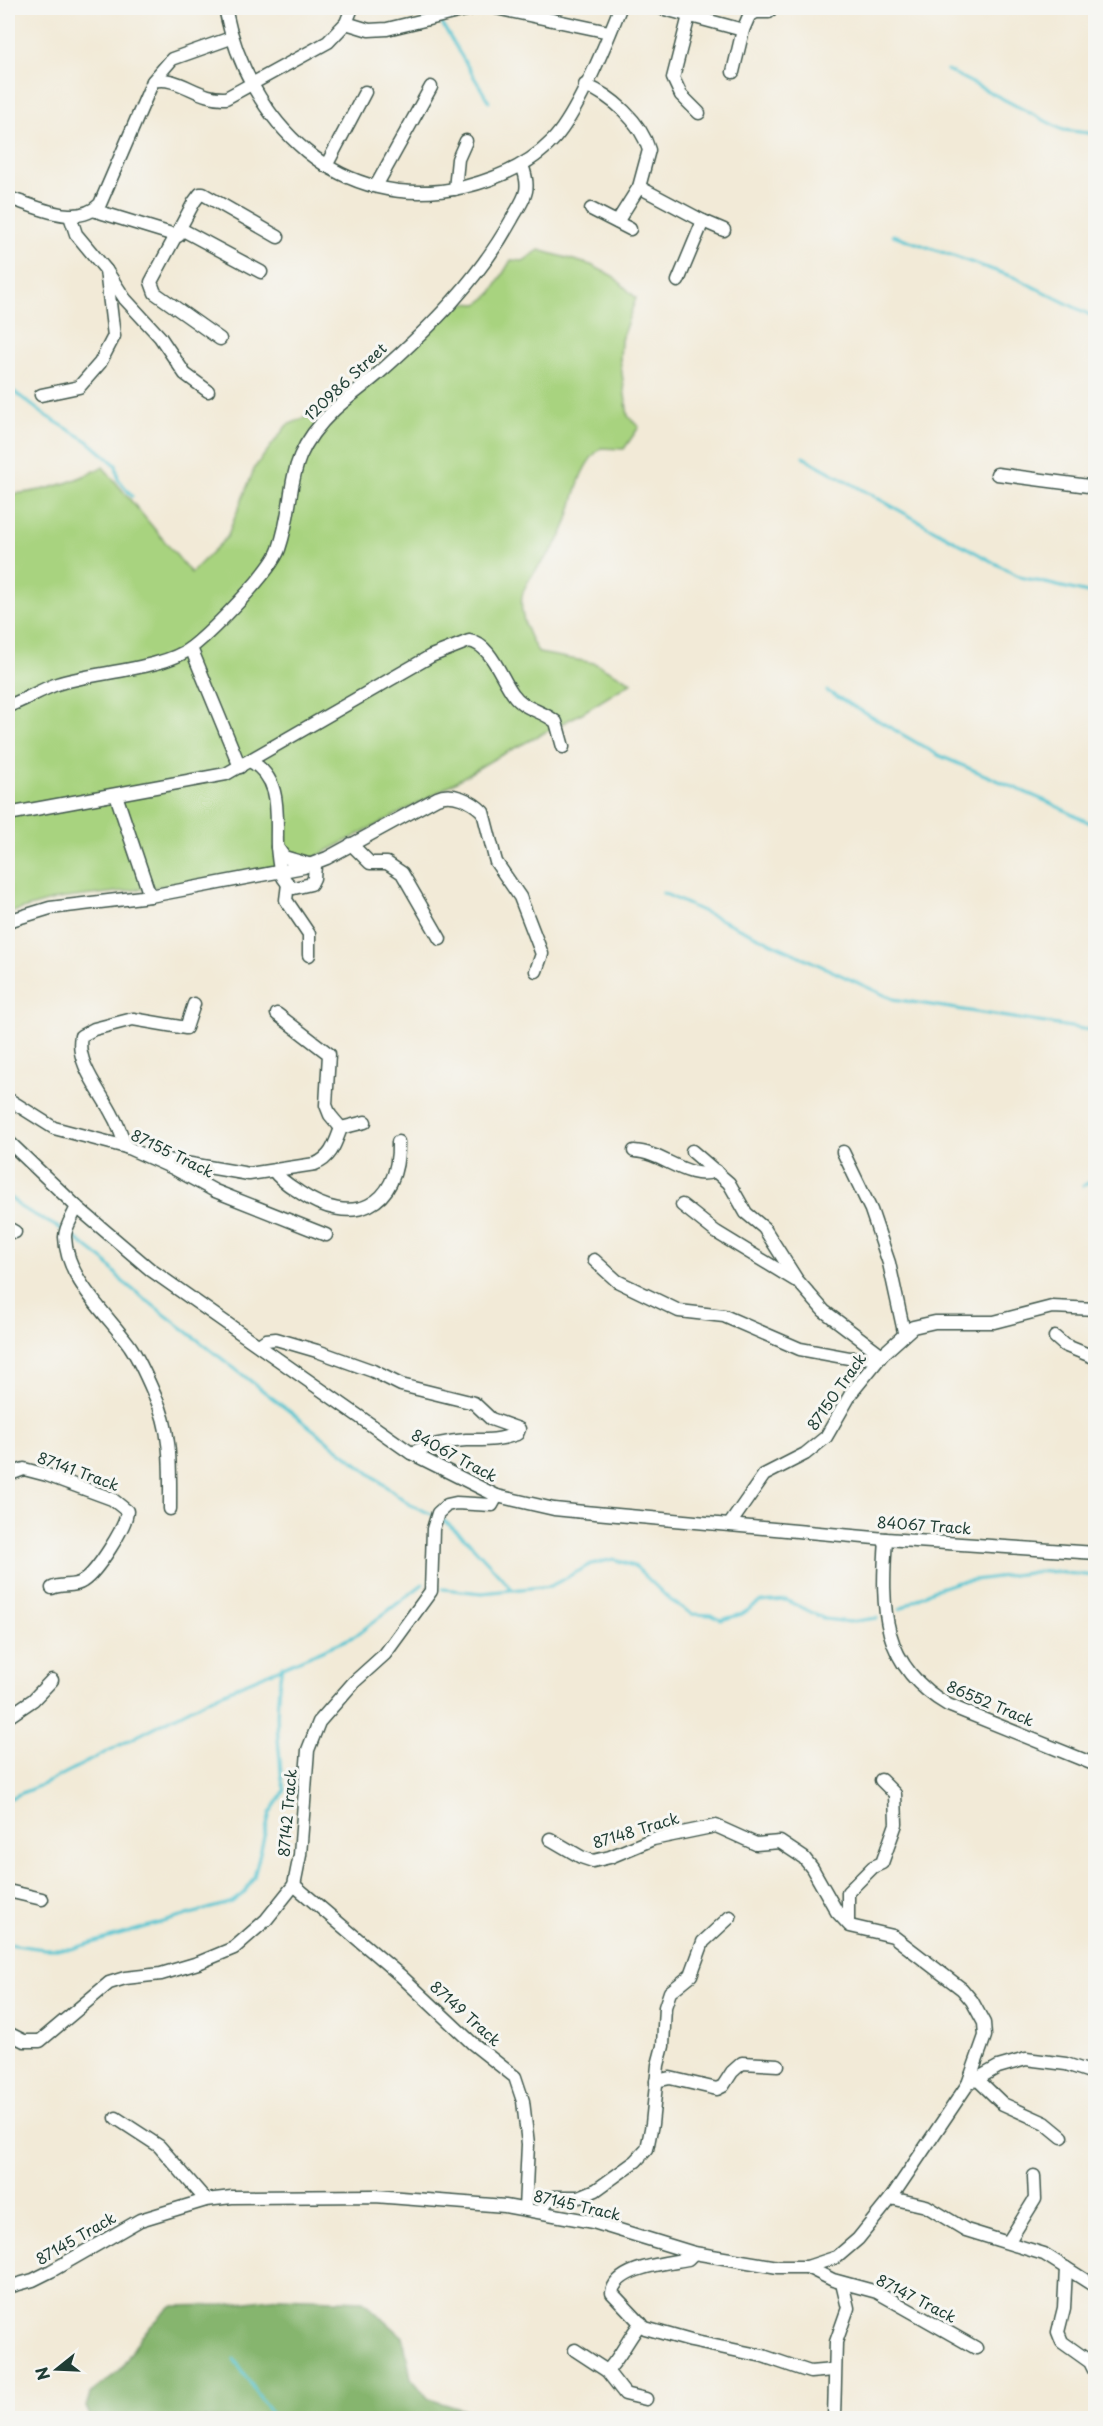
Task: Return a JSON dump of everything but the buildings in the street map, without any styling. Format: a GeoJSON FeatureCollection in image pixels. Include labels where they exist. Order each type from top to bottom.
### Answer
{"type":"FeatureCollection","features":[{"type":"Feature","properties":{"kind":"street"},"geometry":{"type":"LineString","coordinates":[[225,8],[231,38],[252,85],[277,124],[326,165],[376,186],[422,192],[455,189],[488,180],[522,165],[553,141],[564,127],[620,8]]}},
{"type":"Feature","properties":{"kind":"street"},"geometry":{"type":"LineString","coordinates":[[153,81],[166,80],[209,98],[218,99],[233,95],[328,42],[346,23],[352,8]]}},
{"type":"Feature","properties":{"kind":"street"},"geometry":{"type":"LineString","coordinates":[[346,23],[369,30],[387,29],[474,8]]}},
{"type":"Feature","properties":{"kind":"street"},"geometry":{"type":"LineString","coordinates":[[496,8],[609,32]]}},
{"type":"Feature","properties":{"kind":"street"},"geometry":{"type":"LineString","coordinates":[[661,8],[690,11],[743,30]]}},
{"type":"Feature","properties":{"kind":"street"},"geometry":{"type":"LineString","coordinates":[[690,11],[673,78],[681,95],[699,113]]}},
{"type":"Feature","properties":{"kind":"street"},"geometry":{"type":"LineString","coordinates":[[733,72],[743,30],[753,13],[769,12]]}},
{"type":"Feature","properties":{"kind":"street"},"geometry":{"type":"LineString","coordinates":[[8,198],[70,216],[93,210],[100,204],[153,81],[172,59],[231,38]]}},
{"type":"Feature","properties":{"kind":"street"},"geometry":{"type":"LineString","coordinates":[[585,85],[602,92],[614,102],[647,142],[649,155],[639,187],[617,222]]}},
{"type":"Feature","properties":{"kind":"street"},"geometry":{"type":"LineString","coordinates":[[376,186],[431,87]]}},
{"type":"Feature","properties":{"kind":"street"},"geometry":{"type":"LineString","coordinates":[[326,165],[365,92]]}},
{"type":"Feature","properties":{"kind":"street"},"geometry":{"type":"LineString","coordinates":[[455,189],[458,159],[466,141]]}},
{"type":"Feature","properties":{"kind":"street","name":"120986 Street"},"geometry":{"type":"LineString","coordinates":[[8,706],[58,684],[144,665],[191,648],[273,561],[285,526],[293,472],[306,442],[315,430],[336,407],[380,372],[450,306],[492,252],[525,193],[526,179],[522,165]]}},
{"type":"Feature","properties":{"kind":"street"},"geometry":{"type":"LineString","coordinates":[[639,187],[724,230]]}},
{"type":"Feature","properties":{"kind":"street"},"geometry":{"type":"LineString","coordinates":[[220,339],[155,293],[152,277],[198,196],[203,194],[278,237]]}},
{"type":"Feature","properties":{"kind":"street"},"geometry":{"type":"LineString","coordinates":[[591,209],[630,230]]}},
{"type":"Feature","properties":{"kind":"street"},"geometry":{"type":"LineString","coordinates":[[93,210],[179,233],[261,272]]}},
{"type":"Feature","properties":{"kind":"street"},"geometry":{"type":"LineString","coordinates":[[70,216],[76,234],[106,270],[125,299],[160,337],[185,374],[208,391]]}},
{"type":"Feature","properties":{"kind":"street"},"geometry":{"type":"LineString","coordinates":[[678,281],[704,220]]}},
{"type":"Feature","properties":{"kind":"street"},"geometry":{"type":"LineString","coordinates":[[41,395],[79,387],[90,377],[113,342],[113,318],[109,304],[106,270]]}},
{"type":"Feature","properties":{"kind":"street"},"geometry":{"type":"LineString","coordinates":[[997,474],[1095,487]]}},
{"type":"Feature","properties":{"kind":"street"},"geometry":{"type":"LineString","coordinates":[[8,814],[213,778],[245,764],[431,656],[469,641],[484,648],[513,694],[523,705],[556,722],[563,747]]}},
{"type":"Feature","properties":{"kind":"street"},"geometry":{"type":"LineString","coordinates":[[191,648],[245,764],[262,771],[276,793],[280,873],[294,888],[308,886],[314,878],[313,865]]}},
{"type":"Feature","properties":{"kind":"street"},"geometry":{"type":"LineString","coordinates":[[116,795],[150,896]]}},
{"type":"Feature","properties":{"kind":"street"},"geometry":{"type":"LineString","coordinates":[[8,921],[50,908],[150,896],[313,865],[442,795],[463,799],[481,809],[496,862],[520,897],[542,954],[536,970]]}},
{"type":"Feature","properties":{"kind":"street"},"geometry":{"type":"LineString","coordinates":[[351,844],[370,863],[387,863],[402,873],[440,939]]}},
{"type":"Feature","properties":{"kind":"street"},"geometry":{"type":"LineString","coordinates":[[277,847],[284,857],[313,865]]}},
{"type":"Feature","properties":{"kind":"street"},"geometry":{"type":"LineString","coordinates":[[288,884],[286,900],[311,938],[309,955]]}},
{"type":"Feature","properties":{"kind":"street"},"geometry":{"type":"LineString","coordinates":[[126,1147],[114,1117],[84,1060],[80,1048],[81,1036],[94,1029],[133,1019],[183,1029],[190,1023],[194,1004]]}},
{"type":"Feature","properties":{"kind":"street"},"geometry":{"type":"LineString","coordinates":[[277,1014],[329,1054],[326,1105],[340,1128]]}},
{"type":"Feature","properties":{"kind":"street","name":"87155 Track"},"geometry":{"type":"LineString","coordinates":[[8,1099],[54,1128],[126,1147],[215,1191],[326,1235]]}},
{"type":"Feature","properties":{"kind":"street"},"geometry":{"type":"LineString","coordinates":[[340,1128],[365,1122]]}},
{"type":"Feature","properties":{"kind":"street"},"geometry":{"type":"LineString","coordinates":[[148,1156],[249,1174],[274,1171],[315,1164],[324,1160],[334,1146],[340,1128]]}},
{"type":"Feature","properties":{"kind":"street","name":"84067 Track"},"geometry":{"type":"LineString","coordinates":[[8,1141],[77,1207],[151,1270],[411,1453],[497,1496],[554,1509],[886,1539],[1095,1554]]}},
{"type":"Feature","properties":{"kind":"street"},"geometry":{"type":"LineString","coordinates":[[274,1171],[307,1197],[337,1209],[358,1209],[377,1200],[394,1180],[398,1142]]}},
{"type":"Feature","properties":{"kind":"street"},"geometry":{"type":"LineString","coordinates":[[634,1151],[654,1155],[698,1174],[716,1171]]}},
{"type":"Feature","properties":{"kind":"street"},"geometry":{"type":"LineString","coordinates":[[692,1151],[733,1189],[746,1213],[764,1228],[796,1280],[824,1311],[881,1356]]}},
{"type":"Feature","properties":{"kind":"street"},"geometry":{"type":"LineString","coordinates":[[843,1152],[871,1210],[889,1263],[904,1332]]}},
{"type":"Feature","properties":{"kind":"street"},"geometry":{"type":"LineString","coordinates":[[682,1205],[716,1232],[796,1280]]}},
{"type":"Feature","properties":{"kind":"street"},"geometry":{"type":"LineString","coordinates":[[77,1207],[65,1233],[67,1249],[97,1307],[131,1348],[156,1396],[166,1424],[170,1445],[170,1509]]}},
{"type":"Feature","properties":{"kind":"street"},"geometry":{"type":"LineString","coordinates":[[594,1260],[617,1281],[679,1311],[724,1316],[800,1349],[849,1358],[881,1356]]}},
{"type":"Feature","properties":{"kind":"street","name":"87150 Track"},"geometry":{"type":"LineString","coordinates":[[730,1524],[764,1474],[805,1454],[826,1437],[852,1392],[904,1332],[927,1323],[994,1322],[1052,1307],[1095,1309]]}},
{"type":"Feature","properties":{"kind":"street"},"geometry":{"type":"LineString","coordinates":[[1055,1337],[1064,1345],[1095,1358]]}},
{"type":"Feature","properties":{"kind":"street"},"geometry":{"type":"LineString","coordinates":[[259,1345],[266,1340],[276,1339],[317,1352],[373,1371],[401,1385],[474,1403],[491,1419],[519,1429],[516,1434],[492,1442],[465,1440],[429,1446],[411,1453]]}},
{"type":"Feature","properties":{"kind":"street","name":"87141 Track"},"geometry":{"type":"LineString","coordinates":[[8,1475],[24,1469],[47,1475],[112,1498],[127,1511],[127,1519],[116,1538],[86,1579],[75,1585],[51,1588]]}},
{"type":"Feature","properties":{"kind":"street","name":"87142 Track"},"geometry":{"type":"LineString","coordinates":[[8,2033],[24,2042],[40,2041],[109,1983],[125,1978],[177,1971],[234,1948],[266,1920],[294,1885],[300,1855],[308,1750],[319,1722],[354,1682],[385,1654],[431,1591],[433,1529],[438,1513],[456,1503],[492,1505],[497,1496]]}},
{"type":"Feature","properties":{"kind":"street","name":"86552 Track"},"geometry":{"type":"LineString","coordinates":[[886,1539],[882,1595],[884,1617],[898,1656],[908,1672],[933,1696],[957,1709],[1095,1765]]}},
{"type":"Feature","properties":{"kind":"street"},"geometry":{"type":"LineString","coordinates":[[8,1717],[33,1700],[52,1680]]}},
{"type":"Feature","properties":{"kind":"street"},"geometry":{"type":"LineString","coordinates":[[881,1780],[895,1794],[896,1824],[882,1863],[873,1867],[848,1892],[848,1923],[882,1932],[908,1945],[962,1989],[972,2001],[984,2023],[985,2036],[973,2081],[1003,2104],[1045,2123],[1062,2137]]}},
{"type":"Feature","properties":{"kind":"street","name":"87148 Track"},"geometry":{"type":"LineString","coordinates":[[550,1839],[581,1857],[593,1861],[610,1857],[653,1839],[716,1826],[756,1844],[780,1842],[804,1858],[837,1912],[848,1923]]}},
{"type":"Feature","properties":{"kind":"street","name":"87149 Track"},"geometry":{"type":"LineString","coordinates":[[294,1885],[401,1976],[472,2043],[514,2077],[523,2101],[527,2135],[525,2209]]}},
{"type":"Feature","properties":{"kind":"street"},"geometry":{"type":"LineString","coordinates":[[8,1891],[42,1899]]}},
{"type":"Feature","properties":{"kind":"street"},"geometry":{"type":"LineString","coordinates":[[542,2212],[546,2202],[554,2197],[579,2197],[596,2190],[643,2154],[650,2142],[656,2081],[670,1992],[691,1975],[703,1942],[730,1917]]}},
{"type":"Feature","properties":{"kind":"street","name":"87145 Track"},"geometry":{"type":"LineString","coordinates":[[8,2287],[33,2280],[51,2271],[140,2220],[206,2200],[232,2197],[375,2196],[437,2199],[525,2209],[594,2222],[694,2253],[778,2267],[807,2268],[828,2262],[845,2251],[891,2198],[973,2081],[1008,2062],[1026,2059],[1066,2064],[1095,2074]]}},
{"type":"Feature","properties":{"kind":"street"},"geometry":{"type":"LineString","coordinates":[[656,2081],[670,2078],[715,2090],[723,2086],[732,2072],[742,2063],[778,2065]]}},
{"type":"Feature","properties":{"kind":"street"},"geometry":{"type":"LineString","coordinates":[[116,2118],[159,2146],[206,2200]]}},
{"type":"Feature","properties":{"kind":"street"},"geometry":{"type":"LineString","coordinates":[[1009,2241],[1035,2199],[1034,2176]]}},
{"type":"Feature","properties":{"kind":"street"},"geometry":{"type":"LineString","coordinates":[[891,2198],[926,2206],[966,2230],[1009,2241],[1044,2254],[1095,2286]]}},
{"type":"Feature","properties":{"kind":"street"},"geometry":{"type":"LineString","coordinates":[[694,2253],[688,2259],[632,2272],[614,2287],[612,2293],[645,2328],[764,2356],[810,2372],[833,2370]]}},
{"type":"Feature","properties":{"kind":"street","name":"87147 Track"},"geometry":{"type":"LineString","coordinates":[[807,2268],[842,2283],[877,2292],[976,2348]]}},
{"type":"Feature","properties":{"kind":"street"},"geometry":{"type":"LineString","coordinates":[[1066,2268],[1064,2308],[1058,2332],[1062,2342],[1090,2362],[1095,2374]]}},
{"type":"Feature","properties":{"kind":"street"},"geometry":{"type":"LineString","coordinates":[[834,2418],[833,2370],[836,2342],[848,2308],[842,2283]]}},
{"type":"Feature","properties":{"kind":"street"},"geometry":{"type":"LineString","coordinates":[[607,2371],[617,2361],[627,2339],[641,2323]]}},
{"type":"Feature","properties":{"kind":"street"},"geometry":{"type":"LineString","coordinates":[[575,2350],[607,2371],[626,2394],[646,2399]]}},
{"type":"Feature","properties":{"kind":"green space"},"geometry":{"type":"Polygon","coordinates":[[[539,250],[591,265],[613,276],[636,298],[621,340],[620,359],[628,416],[639,427],[624,449],[601,448],[584,469],[563,531],[524,590],[521,604],[523,618],[528,634],[539,653],[594,663],[632,682],[582,713],[492,760],[425,800],[300,865],[150,888],[58,899],[8,913],[8,494],[57,486],[103,467],[191,573],[227,537],[255,467],[287,425],[352,399],[461,303],[478,304],[491,294],[511,260],[523,261],[539,250]]]}},
{"type":"Feature","properties":{"kind":"green space"},"geometry":{"type":"Polygon","coordinates":[[[279,2298],[363,2301],[403,2337],[411,2378],[429,2399],[489,2418],[91,2418],[86,2407],[90,2394],[120,2370],[142,2335],[171,2306],[224,2305],[279,2298]]]}},
{"type":"Feature","properties":{"kind":"waterway"},"geometry":{"type":"LineString","coordinates":[[441,22],[489,102]]}},
{"type":"Feature","properties":{"kind":"waterway"},"geometry":{"type":"LineString","coordinates":[[947,70],[1063,130],[1096,134]]}},
{"type":"Feature","properties":{"kind":"waterway"},"geometry":{"type":"LineString","coordinates":[[893,235],[1016,278],[1096,318]]}},
{"type":"Feature","properties":{"kind":"waterway"},"geometry":{"type":"LineString","coordinates":[[8,387],[46,416],[88,441],[116,465],[118,479],[132,496]]}},
{"type":"Feature","properties":{"kind":"waterway"},"geometry":{"type":"LineString","coordinates":[[803,457],[1020,577],[1096,595]]}},
{"type":"Feature","properties":{"kind":"waterway"},"geometry":{"type":"LineString","coordinates":[[827,691],[938,755],[1048,802],[1096,826]]}},
{"type":"Feature","properties":{"kind":"waterway"},"geometry":{"type":"LineString","coordinates":[[663,893],[893,999],[1096,1031]]}},
{"type":"Feature","properties":{"kind":"waterway"},"geometry":{"type":"LineString","coordinates":[[1083,1186],[1096,1178]]}},
{"type":"Feature","properties":{"kind":"waterway"},"geometry":{"type":"LineString","coordinates":[[8,1195],[20,1207],[63,1230]]}},
{"type":"Feature","properties":{"kind":"waterway"},"geometry":{"type":"LineString","coordinates":[[74,1237],[105,1261],[123,1282],[409,1504],[431,1514]]}},
{"type":"Feature","properties":{"kind":"waterway"},"geometry":{"type":"LineString","coordinates":[[442,1519],[468,1541],[513,1590]]}},
{"type":"Feature","properties":{"kind":"waterway"},"geometry":{"type":"LineString","coordinates":[[443,1589],[482,1593],[551,1586],[591,1564],[614,1559],[636,1567],[670,1600],[692,1614],[711,1615],[721,1620],[742,1614],[760,1602],[786,1600],[825,1619],[849,1622],[877,1618]]}},
{"type":"Feature","properties":{"kind":"waterway"},"geometry":{"type":"LineString","coordinates":[[900,1609],[931,1591],[958,1582],[1044,1571],[1096,1576]]}},
{"type":"Feature","properties":{"kind":"waterway"},"geometry":{"type":"LineString","coordinates":[[8,1799],[48,1782],[213,1697],[355,1636],[423,1584]]}},
{"type":"Feature","properties":{"kind":"waterway"},"geometry":{"type":"LineString","coordinates":[[8,1944],[44,1949],[71,1949],[232,1902],[244,1893],[254,1877],[270,1813],[285,1790],[281,1775],[277,1724],[282,1666]]}},
{"type":"Feature","properties":{"kind":"waterway"},"geometry":{"type":"LineString","coordinates":[[234,2359],[274,2418]]}}]}
